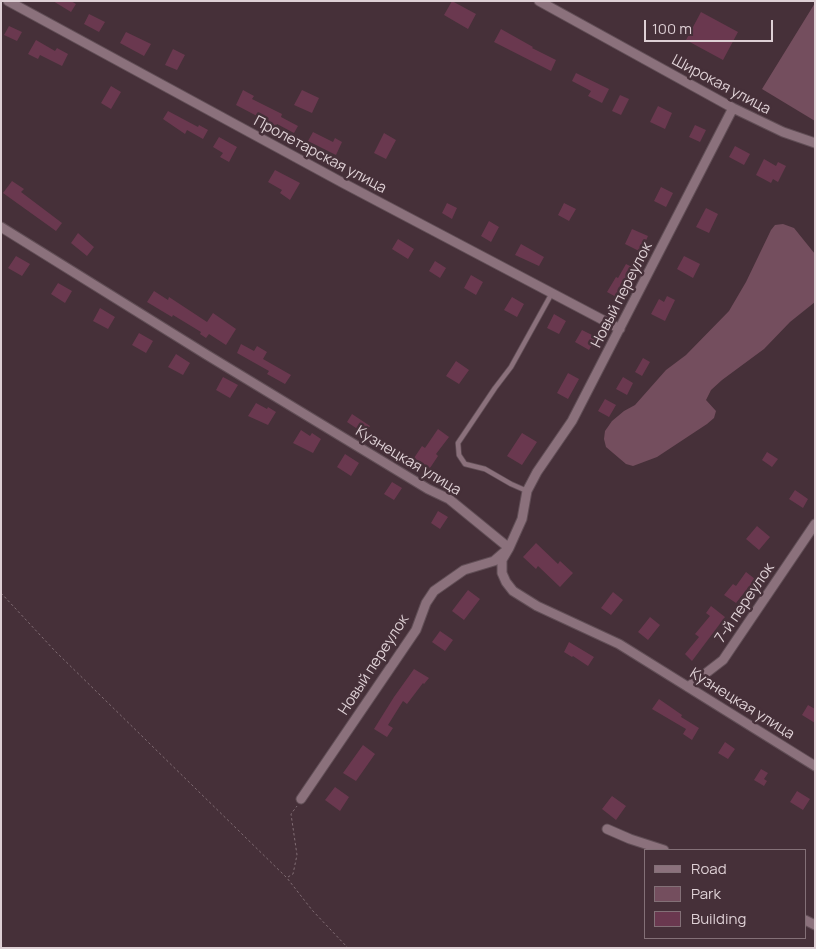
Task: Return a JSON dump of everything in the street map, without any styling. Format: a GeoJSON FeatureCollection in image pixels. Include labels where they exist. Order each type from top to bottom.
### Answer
{"type":"FeatureCollection","features":[{"type":"Feature","properties":{"kind":"street","name":"Пролетарская улица"},"geometry":{"type":"LineString","coordinates":[[8,1],[343,184],[620,329]]}},
{"type":"Feature","properties":{"kind":"street","name":"Широкая улица"},"geometry":{"type":"LineString","coordinates":[[539,1],[733,108],[783,132],[815,143]]}},
{"type":"Feature","properties":{"kind":"street","name":"Новый переулок"},"geometry":{"type":"LineString","coordinates":[[301,799],[416,630],[426,603],[434,591],[464,570],[494,561],[509,548],[522,519],[528,491],[537,472],[572,421],[733,108]]}},
{"type":"Feature","properties":{"kind":"street","name":"Кузнецкая улица"},"geometry":{"type":"LineString","coordinates":[[1,227],[207,355],[428,489],[449,499],[509,548],[502,560],[502,573],[513,591],[537,606],[619,644],[815,766]]}},
{"type":"Feature","properties":{"kind":"street","name":"7-й переулок"},"geometry":{"type":"LineString","coordinates":[[688,687],[722,660],[815,524]]}},
{"type":"Feature","properties":{"kind":"street"},"geometry":{"type":"LineString","coordinates":[[607,829],[661,849]]}},
{"type":"Feature","properties":{"kind":"lane"},"geometry":{"type":"LineString","coordinates":[[528,491],[511,484],[485,469],[465,464],[459,455],[458,443],[512,366],[552,293]]}},
{"type":"Feature","properties":{"kind":"path"},"geometry":{"type":"LineString","coordinates":[[1,593],[55,651],[287,878],[312,910],[348,948]]}},
{"type":"Feature","properties":{"kind":"path"},"geometry":{"type":"LineString","coordinates":[[287,878],[293,874],[298,855],[291,814],[301,799]]}},
{"type":"Feature","properties":{"kind":"green space"},"geometry":{"type":"Polygon","coordinates":[[[815,3],[815,121],[762,89],[815,3]]]}},
{"type":"Feature","properties":{"kind":"green space"},"geometry":{"type":"Polygon","coordinates":[[[783,224],[794,228],[815,254],[815,302],[790,322],[764,349],[711,390],[706,400],[716,411],[714,418],[707,424],[657,457],[633,466],[626,464],[606,447],[605,431],[612,421],[635,405],[666,370],[686,355],[729,311],[746,282],[771,230],[775,225],[783,224]]]}},
{"type":"Feature","properties":{"kind":"building"},"geometry":{"type":"Polygon","coordinates":[[[53,1],[71,1],[76,4],[71,12],[53,1]]]}},
{"type":"Feature","properties":{"kind":"building"},"geometry":{"type":"Polygon","coordinates":[[[452,1],[476,14],[468,29],[444,15],[452,1]]]}},
{"type":"Feature","properties":{"kind":"building"},"geometry":{"type":"Polygon","coordinates":[[[701,12],[738,32],[723,60],[686,40],[701,12]]]}},
{"type":"Feature","properties":{"kind":"building"},"geometry":{"type":"Polygon","coordinates":[[[89,14],[105,22],[99,32],[84,24],[89,14]]]}},
{"type":"Feature","properties":{"kind":"building"},"geometry":{"type":"Polygon","coordinates":[[[9,26],[22,32],[17,41],[4,35],[9,26]]]}},
{"type":"Feature","properties":{"kind":"building"},"geometry":{"type":"Polygon","coordinates":[[[501,29],[556,60],[551,71],[494,42],[501,29]]]}},
{"type":"Feature","properties":{"kind":"building"},"geometry":{"type":"Polygon","coordinates":[[[126,32],[151,44],[144,56],[120,43],[126,32]]]}},
{"type":"Feature","properties":{"kind":"building"},"geometry":{"type":"Polygon","coordinates":[[[36,40],[55,51],[57,48],[68,54],[62,66],[40,55],[38,59],[28,54],[36,40]]]}},
{"type":"Feature","properties":{"kind":"building"},"geometry":{"type":"Polygon","coordinates":[[[173,49],[185,55],[177,70],[165,65],[173,49]]]}},
{"type":"Feature","properties":{"kind":"building"},"geometry":{"type":"Polygon","coordinates":[[[576,73],[609,89],[602,103],[588,96],[591,91],[572,81],[576,73]]]}},
{"type":"Feature","properties":{"kind":"building"},"geometry":{"type":"Polygon","coordinates":[[[111,86],[121,92],[111,109],[101,103],[111,86]]]}},
{"type":"Feature","properties":{"kind":"building"},"geometry":{"type":"Polygon","coordinates":[[[243,90],[254,96],[252,99],[282,114],[281,117],[298,126],[294,133],[277,124],[276,126],[236,105],[243,90]]]}},
{"type":"Feature","properties":{"kind":"building"},"geometry":{"type":"Polygon","coordinates":[[[302,90],[319,98],[312,113],[294,105],[302,90]]]}},
{"type":"Feature","properties":{"kind":"building"},"geometry":{"type":"Polygon","coordinates":[[[620,95],[629,99],[621,115],[612,111],[620,95]]]}},
{"type":"Feature","properties":{"kind":"building"},"geometry":{"type":"Polygon","coordinates":[[[658,106],[672,113],[665,129],[650,122],[658,106]]]}},
{"type":"Feature","properties":{"kind":"building"},"geometry":{"type":"Polygon","coordinates":[[[168,111],[198,127],[199,125],[208,130],[203,139],[187,130],[185,134],[163,119],[168,111]]]}},
{"type":"Feature","properties":{"kind":"building"},"geometry":{"type":"Polygon","coordinates":[[[695,125],[706,130],[700,142],[689,137],[695,125]]]}},
{"type":"Feature","properties":{"kind":"building"},"geometry":{"type":"Polygon","coordinates":[[[313,132],[333,142],[335,138],[342,142],[336,155],[308,141],[313,132]]]}},
{"type":"Feature","properties":{"kind":"building"},"geometry":{"type":"Polygon","coordinates":[[[384,133],[396,140],[386,159],[374,153],[384,133]]]}},
{"type":"Feature","properties":{"kind":"building"},"geometry":{"type":"Polygon","coordinates":[[[219,137],[237,147],[229,162],[220,157],[223,153],[213,147],[219,137]]]}},
{"type":"Feature","properties":{"kind":"building"},"geometry":{"type":"Polygon","coordinates":[[[735,146],[750,154],[744,165],[729,157],[735,146]]]}},
{"type":"Feature","properties":{"kind":"building"},"geometry":{"type":"Polygon","coordinates":[[[764,159],[776,166],[778,162],[786,166],[778,182],[773,179],[771,183],[756,175],[764,159]]]}},
{"type":"Feature","properties":{"kind":"building"},"geometry":{"type":"Polygon","coordinates":[[[275,170],[300,183],[290,200],[280,193],[282,190],[268,182],[275,170]]]}},
{"type":"Feature","properties":{"kind":"building"},"geometry":{"type":"Polygon","coordinates":[[[12,181],[24,189],[21,192],[62,223],[56,231],[3,193],[12,181]]]}},
{"type":"Feature","properties":{"kind":"building"},"geometry":{"type":"Polygon","coordinates":[[[661,187],[673,193],[666,207],[654,201],[661,187]]]}},
{"type":"Feature","properties":{"kind":"building"},"geometry":{"type":"Polygon","coordinates":[[[447,203],[457,208],[452,219],[442,213],[447,203]]]}},
{"type":"Feature","properties":{"kind":"building"},"geometry":{"type":"Polygon","coordinates":[[[564,203],[576,209],[569,221],[558,215],[564,203]]]}},
{"type":"Feature","properties":{"kind":"building"},"geometry":{"type":"Polygon","coordinates":[[[706,208],[718,214],[709,233],[696,227],[706,208]]]}},
{"type":"Feature","properties":{"kind":"building"},"geometry":{"type":"Polygon","coordinates":[[[489,221],[499,227],[491,242],[481,236],[489,221]]]}},
{"type":"Feature","properties":{"kind":"building"},"geometry":{"type":"Polygon","coordinates":[[[632,229],[648,236],[641,252],[625,244],[632,229]]]}},
{"type":"Feature","properties":{"kind":"building"},"geometry":{"type":"Polygon","coordinates":[[[78,233],[94,247],[87,256],[71,243],[78,233]]]}},
{"type":"Feature","properties":{"kind":"building"},"geometry":{"type":"Polygon","coordinates":[[[398,239],[414,249],[408,259],[392,249],[398,239]]]}},
{"type":"Feature","properties":{"kind":"building"},"geometry":{"type":"Polygon","coordinates":[[[521,244],[544,257],[539,266],[515,255],[521,244]]]}},
{"type":"Feature","properties":{"kind":"building"},"geometry":{"type":"Polygon","coordinates":[[[16,256],[30,264],[22,276],[8,268],[16,256]]]}},
{"type":"Feature","properties":{"kind":"building"},"geometry":{"type":"Polygon","coordinates":[[[684,256],[700,264],[693,278],[677,269],[684,256]]]}},
{"type":"Feature","properties":{"kind":"building"},"geometry":{"type":"Polygon","coordinates":[[[435,261],[446,268],[440,278],[429,271],[435,261]]]}},
{"type":"Feature","properties":{"kind":"building"},"geometry":{"type":"Polygon","coordinates":[[[626,264],[638,270],[620,299],[607,292],[626,264]]]}},
{"type":"Feature","properties":{"kind":"building"},"geometry":{"type":"Polygon","coordinates":[[[471,275],[483,282],[476,295],[464,288],[471,275]]]}},
{"type":"Feature","properties":{"kind":"building"},"geometry":{"type":"Polygon","coordinates":[[[58,283],[72,291],[65,303],[51,294],[58,283]]]}},
{"type":"Feature","properties":{"kind":"building"},"geometry":{"type":"Polygon","coordinates":[[[154,291],[168,300],[169,297],[207,322],[213,313],[236,329],[226,345],[209,334],[206,338],[200,334],[201,332],[147,302],[154,291]]]}},
{"type":"Feature","properties":{"kind":"building"},"geometry":{"type":"Polygon","coordinates":[[[667,296],[675,300],[665,321],[651,314],[659,299],[664,302],[667,296]]]}},
{"type":"Feature","properties":{"kind":"building"},"geometry":{"type":"Polygon","coordinates":[[[512,297],[524,304],[517,317],[504,310],[512,297]]]}},
{"type":"Feature","properties":{"kind":"building"},"geometry":{"type":"Polygon","coordinates":[[[100,308],[115,317],[108,329],[93,321],[100,308]]]}},
{"type":"Feature","properties":{"kind":"building"},"geometry":{"type":"Polygon","coordinates":[[[554,314],[566,321],[559,334],[547,328],[554,314]]]}},
{"type":"Feature","properties":{"kind":"building"},"geometry":{"type":"Polygon","coordinates":[[[582,330],[596,337],[589,350],[575,342],[582,330]]]}},
{"type":"Feature","properties":{"kind":"building"},"geometry":{"type":"Polygon","coordinates":[[[139,333],[153,341],[146,353],[132,345],[139,333]]]}},
{"type":"Feature","properties":{"kind":"building"},"geometry":{"type":"Polygon","coordinates":[[[241,344],[254,351],[257,346],[267,352],[263,359],[291,375],[285,384],[267,374],[269,371],[237,353],[241,344]]]}},
{"type":"Feature","properties":{"kind":"building"},"geometry":{"type":"Polygon","coordinates":[[[176,354],[190,363],[183,375],[168,367],[176,354]]]}},
{"type":"Feature","properties":{"kind":"building"},"geometry":{"type":"Polygon","coordinates":[[[643,358],[650,362],[642,376],[635,372],[643,358]]]}},
{"type":"Feature","properties":{"kind":"building"},"geometry":{"type":"Polygon","coordinates":[[[456,361],[469,370],[459,384],[446,376],[456,361]]]}},
{"type":"Feature","properties":{"kind":"building"},"geometry":{"type":"Polygon","coordinates":[[[568,373],[579,379],[568,399],[557,393],[568,373]]]}},
{"type":"Feature","properties":{"kind":"building"},"geometry":{"type":"Polygon","coordinates":[[[223,377],[238,385],[230,398],[216,390],[223,377]]]}},
{"type":"Feature","properties":{"kind":"building"},"geometry":{"type":"Polygon","coordinates":[[[623,377],[633,383],[627,395],[616,389],[623,377]]]}},
{"type":"Feature","properties":{"kind":"building"},"geometry":{"type":"Polygon","coordinates":[[[605,399],[616,405],[609,417],[598,411],[605,399]]]}},
{"type":"Feature","properties":{"kind":"building"},"geometry":{"type":"Polygon","coordinates":[[[256,403],[276,412],[268,425],[248,416],[256,403]]]}},
{"type":"Feature","properties":{"kind":"building"},"geometry":{"type":"Polygon","coordinates":[[[352,414],[370,426],[365,434],[347,422],[352,414]]]}},
{"type":"Feature","properties":{"kind":"building"},"geometry":{"type":"Polygon","coordinates":[[[438,429],[449,437],[436,454],[438,456],[430,468],[414,458],[422,446],[425,448],[438,429]]]}},
{"type":"Feature","properties":{"kind":"building"},"geometry":{"type":"Polygon","coordinates":[[[301,430],[310,436],[312,433],[321,439],[313,453],[293,443],[301,430]]]}},
{"type":"Feature","properties":{"kind":"building"},"geometry":{"type":"Polygon","coordinates":[[[522,433],[537,442],[522,465],[507,456],[522,433]]]}},
{"type":"Feature","properties":{"kind":"building"},"geometry":{"type":"Polygon","coordinates":[[[767,452],[778,459],[772,467],[762,460],[767,452]]]}},
{"type":"Feature","properties":{"kind":"building"},"geometry":{"type":"Polygon","coordinates":[[[345,454],[359,463],[351,476],[337,467],[345,454]]]}},
{"type":"Feature","properties":{"kind":"building"},"geometry":{"type":"Polygon","coordinates":[[[392,482],[402,488],[394,500],[384,494],[392,482]]]}},
{"type":"Feature","properties":{"kind":"building"},"geometry":{"type":"Polygon","coordinates":[[[795,490],[808,499],[803,508],[789,499],[795,490]]]}},
{"type":"Feature","properties":{"kind":"building"},"geometry":{"type":"Polygon","coordinates":[[[438,511],[448,517],[440,529],[431,523],[438,511]]]}},
{"type":"Feature","properties":{"kind":"building"},"geometry":{"type":"Polygon","coordinates":[[[757,526],[770,537],[759,550],[746,539],[757,526]]]}},
{"type":"Feature","properties":{"kind":"building"},"geometry":{"type":"Polygon","coordinates":[[[536,543],[558,564],[560,561],[573,573],[560,587],[538,566],[536,569],[523,557],[536,543]]]}},
{"type":"Feature","properties":{"kind":"building"},"geometry":{"type":"Polygon","coordinates":[[[746,572],[755,579],[736,603],[724,595],[733,584],[736,586],[746,572]]]}},
{"type":"Feature","properties":{"kind":"building"},"geometry":{"type":"Polygon","coordinates":[[[468,590],[480,599],[464,620],[452,611],[468,590]]]}},
{"type":"Feature","properties":{"kind":"building"},"geometry":{"type":"Polygon","coordinates":[[[613,592],[623,600],[611,615],[601,608],[613,592]]]}},
{"type":"Feature","properties":{"kind":"building"},"geometry":{"type":"Polygon","coordinates":[[[711,606],[725,617],[692,661],[685,654],[699,637],[695,634],[710,616],[706,613],[711,606]]]}},
{"type":"Feature","properties":{"kind":"building"},"geometry":{"type":"Polygon","coordinates":[[[650,617],[660,625],[648,640],[638,632],[650,617]]]}},
{"type":"Feature","properties":{"kind":"building"},"geometry":{"type":"Polygon","coordinates":[[[440,631],[453,640],[445,651],[432,642],[440,631]]]}},
{"type":"Feature","properties":{"kind":"building"},"geometry":{"type":"Polygon","coordinates":[[[569,642],[594,657],[588,666],[564,652],[569,642]]]}},
{"type":"Feature","properties":{"kind":"building"},"geometry":{"type":"Polygon","coordinates":[[[414,669],[429,678],[407,704],[403,701],[388,725],[393,728],[387,737],[374,729],[414,669]]]}},
{"type":"Feature","properties":{"kind":"building"},"geometry":{"type":"Polygon","coordinates":[[[659,699],[682,715],[681,717],[699,728],[692,740],[683,734],[686,729],[652,709],[659,699]]]}},
{"type":"Feature","properties":{"kind":"building"},"geometry":{"type":"Polygon","coordinates":[[[808,705],[815,709],[815,723],[802,715],[808,705]]]}},
{"type":"Feature","properties":{"kind":"building"},"geometry":{"type":"Polygon","coordinates":[[[725,742],[735,749],[728,759],[718,753],[725,742]]]}},
{"type":"Feature","properties":{"kind":"building"},"geometry":{"type":"Polygon","coordinates":[[[363,745],[375,754],[356,781],[343,773],[363,745]]]}},
{"type":"Feature","properties":{"kind":"building"},"geometry":{"type":"Polygon","coordinates":[[[761,769],[768,773],[764,779],[767,781],[764,786],[754,780],[761,769]]]}},
{"type":"Feature","properties":{"kind":"building"},"geometry":{"type":"Polygon","coordinates":[[[335,787],[349,797],[340,811],[325,800],[335,787]]]}},
{"type":"Feature","properties":{"kind":"building"},"geometry":{"type":"Polygon","coordinates":[[[797,791],[810,799],[803,810],[790,802],[797,791]]]}},
{"type":"Feature","properties":{"kind":"building"},"geometry":{"type":"Polygon","coordinates":[[[612,796],[626,806],[616,820],[602,809],[612,796]]]}}]}
